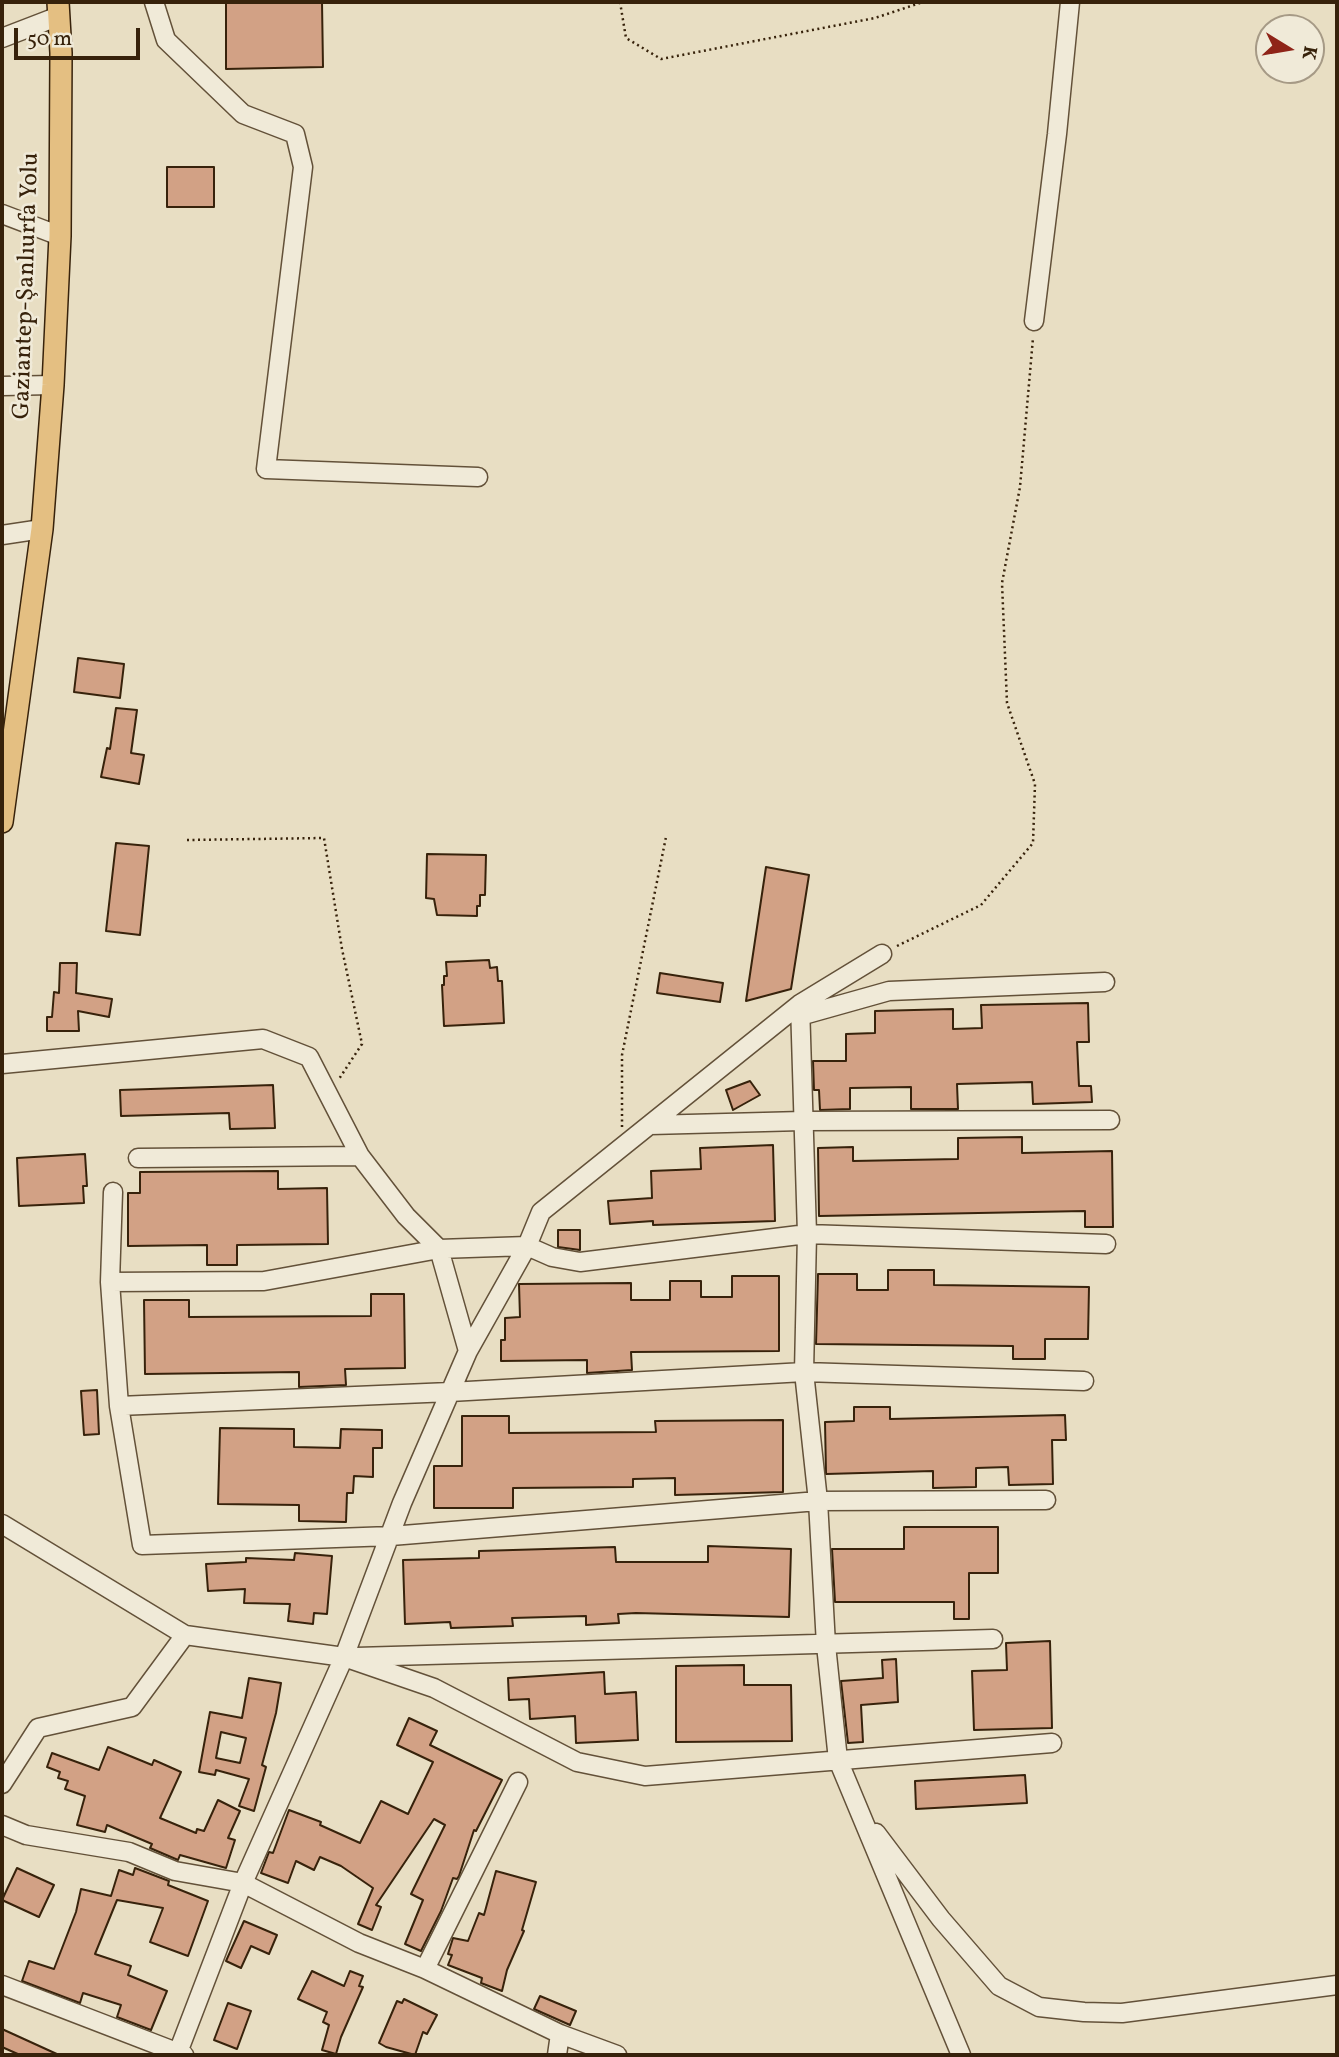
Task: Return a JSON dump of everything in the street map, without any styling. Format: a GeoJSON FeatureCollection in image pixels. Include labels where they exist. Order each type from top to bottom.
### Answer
{"type":"FeatureCollection","features":[{"type":"Feature","properties":{"kind":"main road","name":"Gaziantep-Şanlıurfa Yolu"},"geometry":{"type":"LineString","coordinates":[[2,822],[42,529],[53,385],[60,236],[61,52],[58,9]]}},
{"type":"Feature","properties":{"kind":"street"},"geometry":{"type":"LineString","coordinates":[[154,2],[166,40],[243,114],[295,134],[303,167],[266,470],[478,477]]}},
{"type":"Feature","properties":{"kind":"street"},"geometry":{"type":"LineString","coordinates":[[1034,321],[1070,2]]}},
{"type":"Feature","properties":{"kind":"street"},"geometry":{"type":"LineString","coordinates":[[2,38],[58,9]]}},
{"type":"Feature","properties":{"kind":"street"},"geometry":{"type":"LineString","coordinates":[[2,214],[60,236]]}},
{"type":"Feature","properties":{"kind":"street"},"geometry":{"type":"LineString","coordinates":[[2,386],[53,385]]}},
{"type":"Feature","properties":{"kind":"street"},"geometry":{"type":"LineString","coordinates":[[2,535],[42,529]]}},
{"type":"Feature","properties":{"kind":"street"},"geometry":{"type":"LineString","coordinates":[[2,1985],[179,2054],[243,1883],[344,1657],[402,1503],[468,1351],[527,1246],[541,1212],[800,1010],[882,954]]}},
{"type":"Feature","properties":{"kind":"street"},"geometry":{"type":"LineString","coordinates":[[800,1010],[889,991],[1105,982]]}},
{"type":"Feature","properties":{"kind":"street"},"geometry":{"type":"LineString","coordinates":[[800,1010],[807,1234],[804,1371],[818,1501],[826,1645],[838,1760],[961,2055]]}},
{"type":"Feature","properties":{"kind":"street"},"geometry":{"type":"LineString","coordinates":[[2,1065],[262,1039],[309,1057],[360,1156],[405,1216],[439,1249],[468,1351]]}},
{"type":"Feature","properties":{"kind":"street"},"geometry":{"type":"LineString","coordinates":[[650,1125],[802,1121],[1110,1120]]}},
{"type":"Feature","properties":{"kind":"street"},"geometry":{"type":"LineString","coordinates":[[138,1158],[360,1156]]}},
{"type":"Feature","properties":{"kind":"street"},"geometry":{"type":"LineString","coordinates":[[113,1192],[110,1282],[119,1406],[142,1545],[391,1536],[818,1501],[1046,1500]]}},
{"type":"Feature","properties":{"kind":"street"},"geometry":{"type":"LineString","coordinates":[[110,1282],[264,1281],[439,1249],[527,1246],[552,1257],[580,1262],[807,1234],[1106,1244]]}},
{"type":"Feature","properties":{"kind":"street"},"geometry":{"type":"LineString","coordinates":[[119,1406],[450,1392],[804,1371],[1084,1381]]}},
{"type":"Feature","properties":{"kind":"street"},"geometry":{"type":"LineString","coordinates":[[2,1524],[185,1635],[344,1657],[993,1639]]}},
{"type":"Feature","properties":{"kind":"street"},"geometry":{"type":"LineString","coordinates":[[2,1784],[38,1728],[132,1707],[185,1635]]}},
{"type":"Feature","properties":{"kind":"street"},"geometry":{"type":"LineString","coordinates":[[344,1657],[434,1688],[577,1762],[645,1776],[1052,1743]]}},
{"type":"Feature","properties":{"kind":"street"},"geometry":{"type":"LineString","coordinates":[[425,1969],[518,1782]]}},
{"type":"Feature","properties":{"kind":"street"},"geometry":{"type":"LineString","coordinates":[[859,1810],[941,1919],[999,1986],[1039,2007],[1122,2013],[1337,1985]]}},
{"type":"Feature","properties":{"kind":"street"},"geometry":{"type":"LineString","coordinates":[[2,1825],[26,1835],[129,1852],[175,1871],[243,1883],[359,1943],[425,1969],[560,2034],[617,2055]]}},
{"type":"Feature","properties":{"kind":"street"},"geometry":{"type":"LineString","coordinates":[[557,2055],[560,2034]]}},
{"type":"Feature","properties":{"kind":"path"},"geometry":{"type":"LineString","coordinates":[[620,2],[626,38],[661,59],[875,18],[923,2]]}},
{"type":"Feature","properties":{"kind":"path"},"geometry":{"type":"LineString","coordinates":[[882,954],[981,905],[1033,843],[1035,784],[1007,703],[1002,583],[1020,487],[1034,321]]}},
{"type":"Feature","properties":{"kind":"path"},"geometry":{"type":"LineString","coordinates":[[622,1147],[622,1055],[666,837]]}},
{"type":"Feature","properties":{"kind":"path"},"geometry":{"type":"LineString","coordinates":[[187,840],[324,838],[342,949],[362,1044],[329,1096]]}},
{"type":"Feature","properties":{"kind":"building"},"geometry":{"type":"Polygon","coordinates":[[[226,2],[322,2],[323,67],[226,69],[226,2]]]}},
{"type":"Feature","properties":{"kind":"building"},"geometry":{"type":"Polygon","coordinates":[[[167,167],[214,167],[214,207],[167,207],[167,167]]]}},
{"type":"Feature","properties":{"kind":"building"},"geometry":{"type":"Polygon","coordinates":[[[78,658],[124,664],[120,698],[74,692],[78,658]]]}},
{"type":"Feature","properties":{"kind":"building"},"geometry":{"type":"Polygon","coordinates":[[[116,708],[137,710],[131,753],[144,755],[139,784],[101,777],[107,748],[110,749],[116,708]]]}},
{"type":"Feature","properties":{"kind":"building"},"geometry":{"type":"Polygon","coordinates":[[[116,843],[149,846],[140,935],[106,931],[116,843]]]}},
{"type":"Feature","properties":{"kind":"building"},"geometry":{"type":"Polygon","coordinates":[[[427,854],[486,855],[485,895],[480,895],[477,916],[437,915],[434,899],[426,898],[427,854]]]}},
{"type":"Feature","properties":{"kind":"building"},"geometry":{"type":"Polygon","coordinates":[[[766,867],[809,875],[791,989],[746,1001],[766,867]]]}},
{"type":"Feature","properties":{"kind":"building"},"geometry":{"type":"Polygon","coordinates":[[[489,960],[490,968],[497,967],[498,981],[502,981],[504,1023],[444,1026],[442,985],[444,976],[447,976],[446,962],[489,960]]]}},
{"type":"Feature","properties":{"kind":"building"},"geometry":{"type":"Polygon","coordinates":[[[60,963],[77,963],[76,993],[112,999],[109,1017],[78,1011],[79,1031],[47,1031],[47,1017],[52,1017],[54,992],[59,993],[60,963]]]}},
{"type":"Feature","properties":{"kind":"building"},"geometry":{"type":"Polygon","coordinates":[[[660,973],[723,983],[720,1002],[657,993],[660,973]]]}},
{"type":"Feature","properties":{"kind":"building"},"geometry":{"type":"Polygon","coordinates":[[[1088,1003],[1089,1042],[1077,1042],[1079,1086],[1091,1086],[1092,1102],[1033,1104],[1032,1082],[957,1084],[958,1109],[911,1109],[911,1087],[850,1088],[850,1109],[820,1110],[819,1090],[814,1090],[813,1061],[846,1061],[846,1034],[875,1033],[875,1011],[953,1009],[953,1029],[982,1028],[981,1005],[1088,1003]]]}},
{"type":"Feature","properties":{"kind":"building"},"geometry":{"type":"Polygon","coordinates":[[[750,1081],[760,1095],[733,1110],[726,1090],[750,1081]]]}},
{"type":"Feature","properties":{"kind":"building"},"geometry":{"type":"Polygon","coordinates":[[[273,1085],[275,1128],[230,1129],[229,1113],[121,1116],[120,1090],[273,1085]]]}},
{"type":"Feature","properties":{"kind":"building"},"geometry":{"type":"Polygon","coordinates":[[[1022,1137],[1022,1153],[1112,1151],[1113,1227],[1085,1227],[1085,1211],[819,1216],[818,1148],[853,1147],[853,1161],[958,1159],[958,1138],[1022,1137]]]}},
{"type":"Feature","properties":{"kind":"building"},"geometry":{"type":"Polygon","coordinates":[[[773,1145],[775,1221],[653,1225],[653,1221],[610,1224],[608,1201],[652,1198],[651,1171],[701,1169],[700,1148],[773,1145]]]}},
{"type":"Feature","properties":{"kind":"building"},"geometry":{"type":"Polygon","coordinates":[[[85,1154],[87,1186],[83,1186],[84,1203],[19,1206],[17,1158],[85,1154]]]}},
{"type":"Feature","properties":{"kind":"building"},"geometry":{"type":"Polygon","coordinates":[[[278,1171],[278,1189],[327,1188],[328,1244],[237,1245],[237,1265],[207,1265],[207,1245],[128,1246],[128,1193],[140,1193],[140,1172],[278,1171]]]}},
{"type":"Feature","properties":{"kind":"building"},"geometry":{"type":"Polygon","coordinates":[[[558,1230],[580,1230],[580,1250],[558,1247],[558,1230]]]}},
{"type":"Feature","properties":{"kind":"building"},"geometry":{"type":"Polygon","coordinates":[[[888,1270],[934,1270],[934,1285],[1089,1287],[1088,1339],[1045,1339],[1045,1359],[1013,1359],[1013,1346],[816,1344],[818,1274],[857,1274],[857,1290],[888,1290],[888,1270]]]}},
{"type":"Feature","properties":{"kind":"building"},"geometry":{"type":"Polygon","coordinates":[[[732,1276],[779,1276],[779,1351],[631,1352],[632,1370],[587,1373],[587,1360],[501,1361],[505,1318],[520,1317],[519,1284],[631,1283],[631,1300],[670,1300],[670,1281],[701,1281],[701,1297],[732,1297],[732,1276]]]}},
{"type":"Feature","properties":{"kind":"building"},"geometry":{"type":"Polygon","coordinates":[[[371,1294],[404,1294],[405,1368],[345,1369],[346,1385],[299,1387],[299,1372],[145,1374],[144,1300],[189,1300],[189,1317],[371,1316],[371,1294]]]}},
{"type":"Feature","properties":{"kind":"building"},"geometry":{"type":"Polygon","coordinates":[[[97,1390],[99,1434],[84,1435],[81,1391],[97,1390]]]}},
{"type":"Feature","properties":{"kind":"building"},"geometry":{"type":"Polygon","coordinates":[[[854,1407],[890,1407],[890,1419],[1065,1415],[1066,1440],[1052,1440],[1053,1484],[1009,1485],[1008,1467],[976,1468],[976,1487],[933,1488],[933,1471],[826,1474],[825,1422],[854,1421],[854,1407]]]}},
{"type":"Feature","properties":{"kind":"building"},"geometry":{"type":"Polygon","coordinates":[[[462,1416],[509,1416],[509,1433],[656,1432],[655,1421],[783,1420],[783,1492],[675,1495],[675,1478],[633,1479],[633,1487],[513,1488],[513,1508],[434,1508],[434,1466],[462,1466],[462,1416]]]}},
{"type":"Feature","properties":{"kind":"building"},"geometry":{"type":"Polygon","coordinates":[[[220,1428],[294,1429],[294,1447],[340,1448],[341,1429],[382,1430],[382,1448],[373,1448],[373,1477],[354,1476],[353,1493],[347,1493],[346,1522],[299,1521],[299,1505],[218,1504],[220,1428]]]}},
{"type":"Feature","properties":{"kind":"building"},"geometry":{"type":"Polygon","coordinates":[[[904,1527],[998,1527],[998,1573],[969,1573],[969,1619],[954,1619],[954,1602],[835,1602],[832,1549],[904,1549],[904,1527]]]}},
{"type":"Feature","properties":{"kind":"building"},"geometry":{"type":"Polygon","coordinates":[[[708,1546],[791,1549],[789,1617],[636,1613],[618,1614],[619,1623],[586,1625],[586,1616],[512,1618],[513,1626],[451,1628],[450,1622],[405,1624],[403,1560],[479,1558],[479,1551],[615,1547],[616,1562],[708,1562],[708,1546]]]}},
{"type":"Feature","properties":{"kind":"building"},"geometry":{"type":"Polygon","coordinates":[[[295,1553],[332,1556],[327,1614],[314,1613],[313,1624],[288,1621],[290,1604],[244,1603],[245,1589],[208,1591],[206,1564],[246,1562],[246,1558],[294,1560],[295,1553]]]}},
{"type":"Feature","properties":{"kind":"building"},"geometry":{"type":"Polygon","coordinates":[[[1050,1641],[1052,1728],[974,1730],[972,1671],[1007,1670],[1006,1643],[1050,1641]]]}},
{"type":"Feature","properties":{"kind":"building"},"geometry":{"type":"Polygon","coordinates":[[[896,1659],[898,1702],[861,1705],[863,1742],[848,1743],[841,1681],[883,1678],[882,1660],[896,1659]]]}},
{"type":"Feature","properties":{"kind":"building"},"geometry":{"type":"Polygon","coordinates":[[[744,1665],[744,1685],[791,1685],[792,1741],[676,1742],[676,1666],[744,1665]]]}},
{"type":"Feature","properties":{"kind":"building"},"geometry":{"type":"Polygon","coordinates":[[[604,1672],[605,1694],[636,1692],[638,1740],[576,1743],[575,1716],[530,1719],[529,1699],[509,1700],[508,1678],[604,1672]]]}},
{"type":"Feature","properties":{"kind":"building"},"geometry":{"type":"Polygon","coordinates":[[[249,1678],[281,1683],[262,1765],[266,1767],[254,1811],[239,1806],[249,1779],[216,1770],[215,1775],[199,1772],[210,1712],[242,1718],[249,1678]],[[221,1732],[216,1758],[240,1763],[246,1738],[221,1732]]]}},
{"type":"Feature","properties":{"kind":"building"},"geometry":{"type":"Polygon","coordinates":[[[409,1718],[437,1731],[430,1745],[502,1780],[476,1831],[474,1830],[459,1876],[457,1879],[453,1878],[441,1911],[421,1951],[405,1944],[423,1900],[411,1894],[445,1825],[434,1819],[376,1905],[381,1907],[372,1930],[358,1924],[373,1888],[341,1866],[320,1857],[314,1870],[296,1861],[288,1883],[261,1873],[269,1852],[273,1853],[289,1810],[321,1822],[320,1825],[360,1843],[381,1801],[408,1814],[433,1762],[397,1745],[409,1718]]]}},
{"type":"Feature","properties":{"kind":"building"},"geometry":{"type":"Polygon","coordinates":[[[108,1747],[152,1765],[154,1760],[181,1772],[160,1818],[196,1833],[197,1829],[204,1831],[218,1800],[240,1811],[228,1838],[235,1840],[226,1868],[180,1855],[178,1860],[150,1848],[152,1844],[107,1825],[105,1832],[77,1825],[85,1796],[65,1789],[68,1781],[58,1778],[60,1772],[47,1767],[52,1753],[99,1770],[108,1747]]]}},
{"type":"Feature","properties":{"kind":"building"},"geometry":{"type":"Polygon","coordinates":[[[1025,1775],[1027,1803],[916,1809],[915,1781],[1025,1775]]]}},
{"type":"Feature","properties":{"kind":"building"},"geometry":{"type":"Polygon","coordinates":[[[17,1868],[54,1885],[39,1917],[2,1900],[17,1868]]]}},
{"type":"Feature","properties":{"kind":"building"},"geometry":{"type":"Polygon","coordinates":[[[135,1868],[169,1881],[168,1885],[208,1901],[188,1956],[150,1942],[163,1908],[117,1900],[95,1954],[131,1966],[128,1975],[167,1991],[151,2030],[117,2017],[121,2005],[83,1993],[80,2003],[22,1981],[29,1961],[54,1969],[76,1912],[81,1889],[111,1896],[119,1870],[133,1875],[135,1868]]]}},
{"type":"Feature","properties":{"kind":"building"},"geometry":{"type":"Polygon","coordinates":[[[496,1871],[536,1882],[522,1930],[524,1931],[507,1970],[502,1991],[481,1983],[482,1978],[448,1965],[452,1955],[448,1954],[453,1938],[468,1941],[479,1913],[484,1915],[496,1871]]]}},
{"type":"Feature","properties":{"kind":"building"},"geometry":{"type":"Polygon","coordinates":[[[244,1921],[277,1935],[269,1954],[251,1946],[241,1968],[226,1961],[244,1921]]]}},
{"type":"Feature","properties":{"kind":"building"},"geometry":{"type":"Polygon","coordinates":[[[312,1971],[344,1986],[350,1971],[363,1976],[359,1986],[363,1987],[336,2054],[322,2050],[329,2025],[323,2022],[327,2012],[298,1999],[312,1971]]]}},
{"type":"Feature","properties":{"kind":"building"},"geometry":{"type":"Polygon","coordinates":[[[540,1996],[576,2011],[570,2025],[534,2009],[540,1996]]]}},
{"type":"Feature","properties":{"kind":"building"},"geometry":{"type":"Polygon","coordinates":[[[404,1999],[437,2015],[427,2034],[423,2032],[415,2055],[379,2043],[397,2001],[402,2003],[404,1999]]]}},
{"type":"Feature","properties":{"kind":"building"},"geometry":{"type":"Polygon","coordinates":[[[228,2003],[251,2011],[237,2049],[214,2040],[228,2003]]]}},
{"type":"Feature","properties":{"kind":"building"},"geometry":{"type":"Polygon","coordinates":[[[2,2029],[59,2055],[20,2055],[2,2047],[2,2029]]]}}]}
